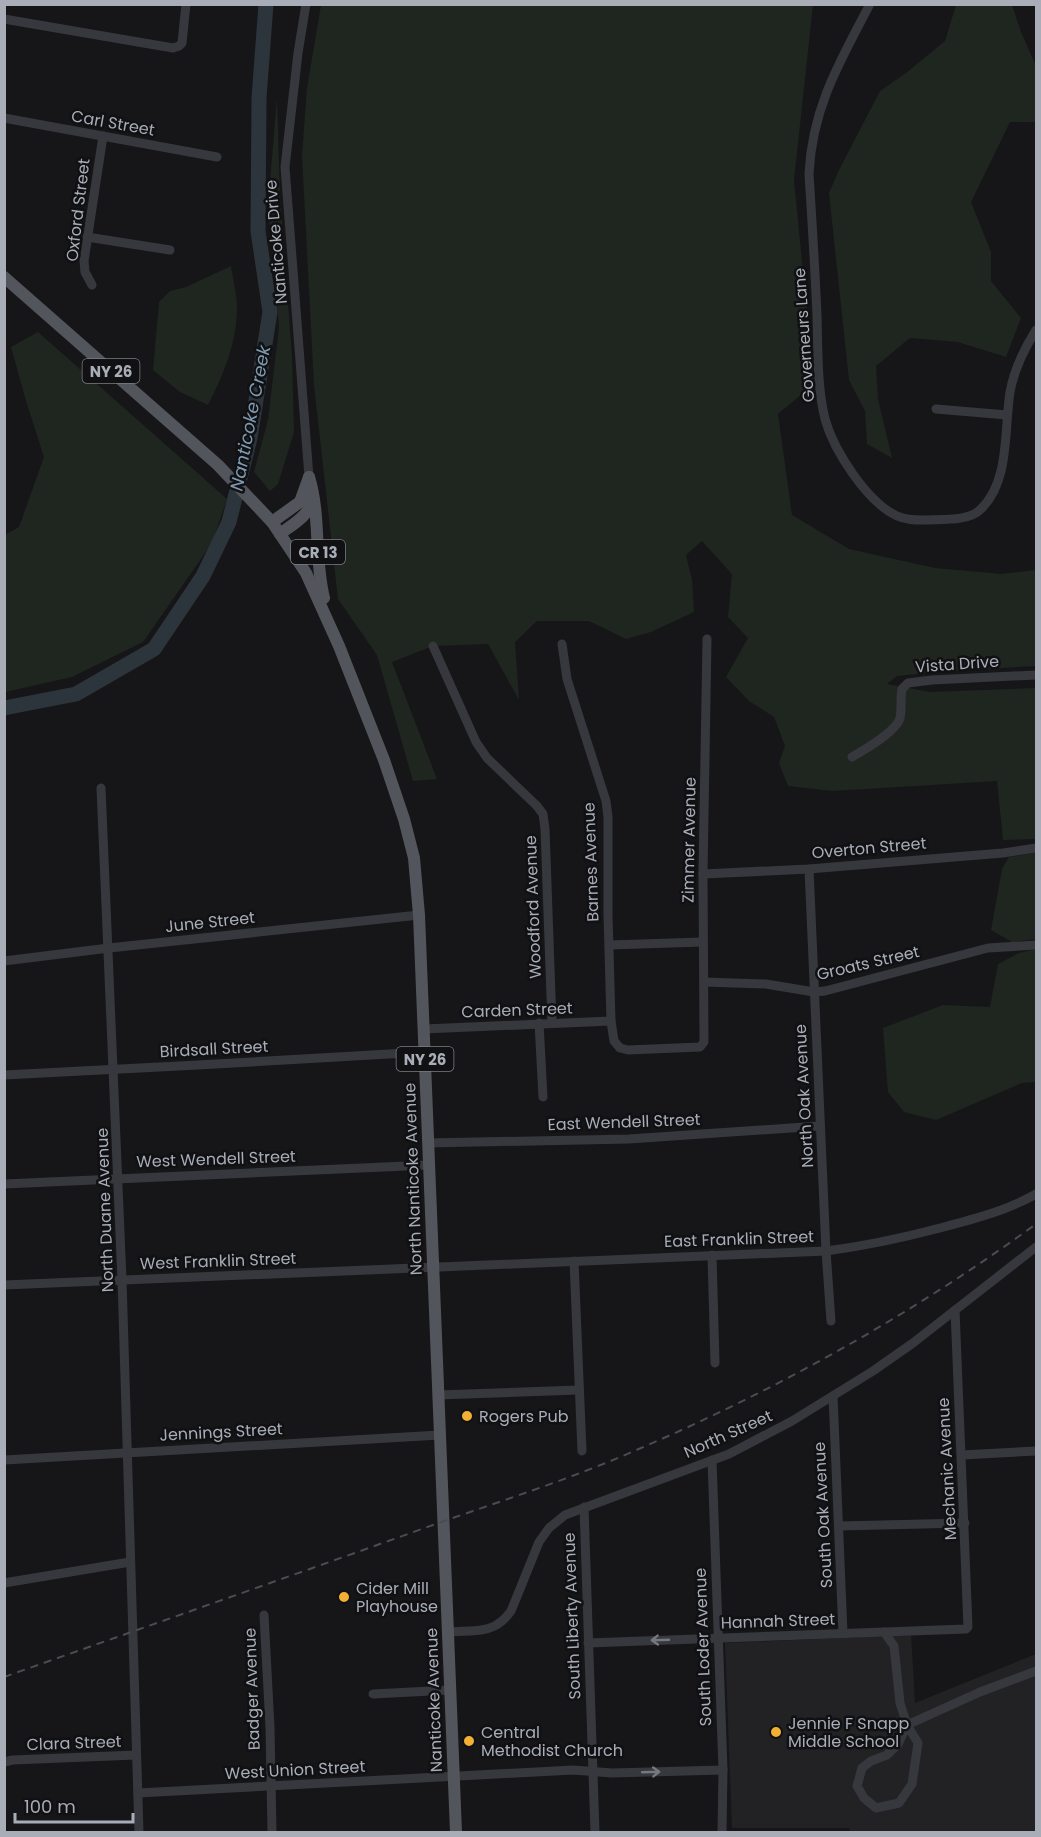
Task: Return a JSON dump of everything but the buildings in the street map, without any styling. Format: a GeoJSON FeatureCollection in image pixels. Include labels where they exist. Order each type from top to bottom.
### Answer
{"type":"FeatureCollection","features":[{"type":"Feature","properties":{"kind":"main road","name":"NY 26"},"geometry":{"type":"LineString","coordinates":[[4,277],[218,465],[261,510],[272,522],[306,573],[331,626]]}},
{"type":"Feature","properties":{"kind":"main road","name":"CR 13"},"geometry":{"type":"LineString","coordinates":[[309,477],[314,494],[321,586],[331,626]]}},
{"type":"Feature","properties":{"kind":"main road","name":"CR 13"},"geometry":{"type":"LineString","coordinates":[[272,522],[300,502],[309,477]]}},
{"type":"Feature","properties":{"kind":"main road","name":"CR 13"},"geometry":{"type":"LineString","coordinates":[[279,534],[309,510],[314,494]]}},
{"type":"Feature","properties":{"kind":"main road","name":"North Nanticoke Avenue"},"geometry":{"type":"LineString","coordinates":[[331,626],[384,760],[404,819],[414,858],[419,915],[444,1529]]}},
{"type":"Feature","properties":{"kind":"main road","name":"Nanticoke Avenue"},"geometry":{"type":"LineString","coordinates":[[444,1529],[456,1833]]}},
{"type":"Feature","properties":{"kind":"street","name":"Nanticoke Drive"},"geometry":{"type":"LineString","coordinates":[[306,4],[297,53],[285,166],[309,477]]}},
{"type":"Feature","properties":{"kind":"street","name":"Governeurs Lane"},"geometry":{"type":"LineString","coordinates":[[870,4],[824,95],[810,149],[809,174],[823,407],[832,438],[852,472],[871,496],[900,518],[912,520],[965,517],[982,509],[1002,473],[1011,390],[1017,365],[1036,330]]}},
{"type":"Feature","properties":{"kind":"street"},"geometry":{"type":"LineString","coordinates":[[4,19],[173,48],[182,43],[186,9]]}},
{"type":"Feature","properties":{"kind":"street","name":"Carl Street"},"geometry":{"type":"LineString","coordinates":[[4,118],[217,156]]}},
{"type":"Feature","properties":{"kind":"street","name":"Oxford Street"},"geometry":{"type":"LineString","coordinates":[[92,285],[85,272],[84,261],[103,136]]}},
{"type":"Feature","properties":{"kind":"street"},"geometry":{"type":"LineString","coordinates":[[87,237],[170,250]]}},
{"type":"Feature","properties":{"kind":"street"},"geometry":{"type":"LineString","coordinates":[[936,409],[1007,415]]}},
{"type":"Feature","properties":{"kind":"street","name":"Zimmer Avenue"},"geometry":{"type":"LineString","coordinates":[[620,1048],[628,1050],[700,1047],[704,1042],[703,874],[707,639]]}},
{"type":"Feature","properties":{"kind":"street","name":"Barnes Avenue"},"geometry":{"type":"LineString","coordinates":[[562,644],[567,679],[606,801],[610,1021],[614,1041],[620,1048]]}},
{"type":"Feature","properties":{"kind":"street","name":"Woodford Avenue"},"geometry":{"type":"LineString","coordinates":[[433,646],[476,742],[487,758],[543,814],[552,1023]]}},
{"type":"Feature","properties":{"kind":"street","name":"Vista Drive"},"geometry":{"type":"LineString","coordinates":[[852,757],[867,749],[895,726],[900,718],[902,690],[909,683],[1036,675]]}},
{"type":"Feature","properties":{"kind":"street","name":"North Duane Avenue"},"geometry":{"type":"LineString","coordinates":[[101,788],[122,1280],[140,1833]]}},
{"type":"Feature","properties":{"kind":"street","name":"Overton Street"},"geometry":{"type":"LineString","coordinates":[[703,874],[1003,853],[1036,848]]}},
{"type":"Feature","properties":{"kind":"street","name":"North Oak Avenue"},"geometry":{"type":"LineString","coordinates":[[809,868],[831,1322]]}},
{"type":"Feature","properties":{"kind":"street","name":"June Street"},"geometry":{"type":"LineString","coordinates":[[4,961],[419,915]]}},
{"type":"Feature","properties":{"kind":"street"},"geometry":{"type":"LineString","coordinates":[[609,945],[703,942]]}},
{"type":"Feature","properties":{"kind":"street","name":"Groats Street"},"geometry":{"type":"LineString","coordinates":[[704,982],[766,984],[814,992],[988,948],[1036,945]]}},
{"type":"Feature","properties":{"kind":"street","name":"Carden Street"},"geometry":{"type":"LineString","coordinates":[[424,1029],[610,1021]]}},
{"type":"Feature","properties":{"kind":"street"},"geometry":{"type":"LineString","coordinates":[[539,1023],[543,1097]]}},
{"type":"Feature","properties":{"kind":"street","name":"Birdsall Street"},"geometry":{"type":"LineString","coordinates":[[4,1075],[424,1052]]}},
{"type":"Feature","properties":{"kind":"street","name":"East Wendell Street"},"geometry":{"type":"LineString","coordinates":[[428,1143],[629,1139],[820,1126]]}},
{"type":"Feature","properties":{"kind":"street","name":"West Wendell Street"},"geometry":{"type":"LineString","coordinates":[[4,1184],[429,1165]]}},
{"type":"Feature","properties":{"kind":"street","name":"East Franklin Street"},"geometry":{"type":"LineString","coordinates":[[433,1267],[826,1251],[886,1242],[990,1215],[1036,1194]]}},
{"type":"Feature","properties":{"kind":"street","name":"North Street"},"geometry":{"type":"LineString","coordinates":[[448,1632],[496,1627],[504,1621],[511,1611],[539,1542],[549,1528],[566,1515],[711,1460],[763,1437],[833,1396],[913,1343],[1036,1247]]}},
{"type":"Feature","properties":{"kind":"street"},"geometry":{"type":"LineString","coordinates":[[712,1255],[715,1363]]}},
{"type":"Feature","properties":{"kind":"street"},"geometry":{"type":"LineString","coordinates":[[574,1261],[582,1451]]}},
{"type":"Feature","properties":{"kind":"street","name":"West Franklin Street"},"geometry":{"type":"LineString","coordinates":[[4,1285],[433,1267]]}},
{"type":"Feature","properties":{"kind":"street","name":"Mechanic Avenue"},"geometry":{"type":"LineString","coordinates":[[955,1310],[968,1627]]}},
{"type":"Feature","properties":{"kind":"street"},"geometry":{"type":"LineString","coordinates":[[438,1395],[579,1390]]}},
{"type":"Feature","properties":{"kind":"street","name":"South Oak Avenue"},"geometry":{"type":"LineString","coordinates":[[833,1396],[843,1633]]}},
{"type":"Feature","properties":{"kind":"street","name":"Jennings Street"},"geometry":{"type":"LineString","coordinates":[[4,1460],[440,1435]]}},
{"type":"Feature","properties":{"kind":"street"},"geometry":{"type":"LineString","coordinates":[[962,1455],[1036,1451]]}},
{"type":"Feature","properties":{"kind":"street","name":"South Loder Avenue"},"geometry":{"type":"LineString","coordinates":[[711,1460],[723,1770],[722,1833]]}},
{"type":"Feature","properties":{"kind":"street","name":"South Liberty Avenue"},"geometry":{"type":"LineString","coordinates":[[584,1507],[596,1833]]}},
{"type":"Feature","properties":{"kind":"street"},"geometry":{"type":"LineString","coordinates":[[839,1526],[965,1523]]}},
{"type":"Feature","properties":{"kind":"street"},"geometry":{"type":"LineString","coordinates":[[4,1583],[130,1562]]}},
{"type":"Feature","properties":{"kind":"street","name":"Badger Avenue"},"geometry":{"type":"LineString","coordinates":[[264,1616],[270,1727],[272,1833]]}},
{"type":"Feature","properties":{"kind":"street","name":"Hannah Street"},"geometry":{"type":"LineString","coordinates":[[588,1643],[966,1629],[968,1627]]}},
{"type":"Feature","properties":{"kind":"street"},"geometry":{"type":"LineString","coordinates":[[884,1632],[894,1646],[900,1703],[907,1725],[918,1743],[912,1784],[899,1803],[876,1808],[864,1798],[857,1786],[862,1768],[871,1761],[887,1755],[898,1744],[907,1725],[980,1692],[1036,1671]]}},
{"type":"Feature","properties":{"kind":"street"},"geometry":{"type":"LineString","coordinates":[[373,1694],[450,1690]]}},
{"type":"Feature","properties":{"kind":"street","name":"Clara Street"},"geometry":{"type":"LineString","coordinates":[[9,1761],[136,1755]]}},
{"type":"Feature","properties":{"kind":"street","name":"West Union Street"},"geometry":{"type":"LineString","coordinates":[[138,1793],[573,1770],[592,1772],[723,1770]]}},
{"type":"Feature","properties":{"kind":"shaded area"},"geometry":{"type":"Polygon","coordinates":[[[321,5],[813,5],[794,180],[814,384],[778,414],[792,515],[849,549],[935,568],[1001,574],[1036,570],[1036,666],[897,676],[887,684],[930,692],[1036,688],[1036,839],[1003,840],[997,781],[832,791],[788,786],[779,763],[785,746],[774,717],[749,701],[726,677],[748,638],[728,617],[732,574],[702,541],[686,555],[692,580],[694,612],[651,632],[626,639],[589,621],[537,621],[515,642],[519,700],[488,644],[433,646],[392,662],[437,779],[413,781],[377,655],[338,599],[314,385],[302,156],[307,88],[321,5]]]}},
{"type":"Feature","properties":{"kind":"shaded area"},"geometry":{"type":"Polygon","coordinates":[[[956,5],[1012,5],[1036,66],[1036,122],[1010,122],[971,202],[991,252],[991,281],[1021,318],[1006,357],[958,342],[910,338],[876,366],[878,399],[892,458],[867,444],[865,411],[849,380],[829,193],[880,91],[945,41],[956,5]]]}},
{"type":"Feature","properties":{"kind":"shaded area"},"geometry":{"type":"Polygon","coordinates":[[[277,98],[280,197],[292,356],[294,432],[278,484],[270,491],[254,472],[268,420],[279,327],[268,206],[277,98]]]}},
{"type":"Feature","properties":{"kind":"shaded area"},"geometry":{"type":"Polygon","coordinates":[[[231,266],[237,303],[235,333],[224,371],[208,405],[180,392],[153,370],[159,302],[170,291],[186,287],[231,266]]]}},
{"type":"Feature","properties":{"kind":"shaded area"},"geometry":{"type":"Polygon","coordinates":[[[38,332],[227,499],[212,543],[143,642],[72,677],[5,692],[5,535],[19,527],[44,457],[11,347],[38,332]]]}},
{"type":"Feature","properties":{"kind":"shaded area"},"geometry":{"type":"Polygon","coordinates":[[[1036,853],[1036,939],[1012,942],[991,930],[1002,869],[1009,857],[1036,853]]]}},
{"type":"Feature","properties":{"kind":"shaded area"},"geometry":{"type":"Polygon","coordinates":[[[1036,949],[1036,1082],[1022,1083],[936,1120],[904,1112],[888,1092],[883,1028],[943,1005],[990,1007],[998,964],[1019,953],[1036,949]]]}},
{"type":"Feature","properties":{"kind":"shaded area"},"geometry":{"type":"Polygon","coordinates":[[[911,1635],[915,1703],[1036,1654],[1036,1832],[850,1832],[849,1828],[732,1828],[725,1643],[911,1635]]]}},
{"type":"Feature","properties":{"kind":"waterway","name":"Nanticoke Creek"},"geometry":{"type":"LineString","coordinates":[[4,708],[76,694],[154,649],[203,576],[229,522],[250,438],[270,312],[258,231],[259,98],[266,4]]}},
{"type":"Feature","properties":{"kind":"railway"},"geometry":{"type":"LineString","coordinates":[[4,1677],[538,1488],[641,1448],[744,1400],[845,1347],[942,1288],[1036,1224]]}},
{"type":"Feature","properties":{"kind":"place","name":"Rogers Pub"},"geometry":{"type":"Point","coordinates":[467,1416]}},
{"type":"Feature","properties":{"kind":"place","name":"Cider Mill Playhouse"},"geometry":{"type":"Point","coordinates":[344,1597]}},
{"type":"Feature","properties":{"kind":"place","name":"Jennie F Snapp Middle School"},"geometry":{"type":"Point","coordinates":[776,1732]}},
{"type":"Feature","properties":{"kind":"place","name":"Central Methodist Church"},"geometry":{"type":"Point","coordinates":[469,1741]}}]}
